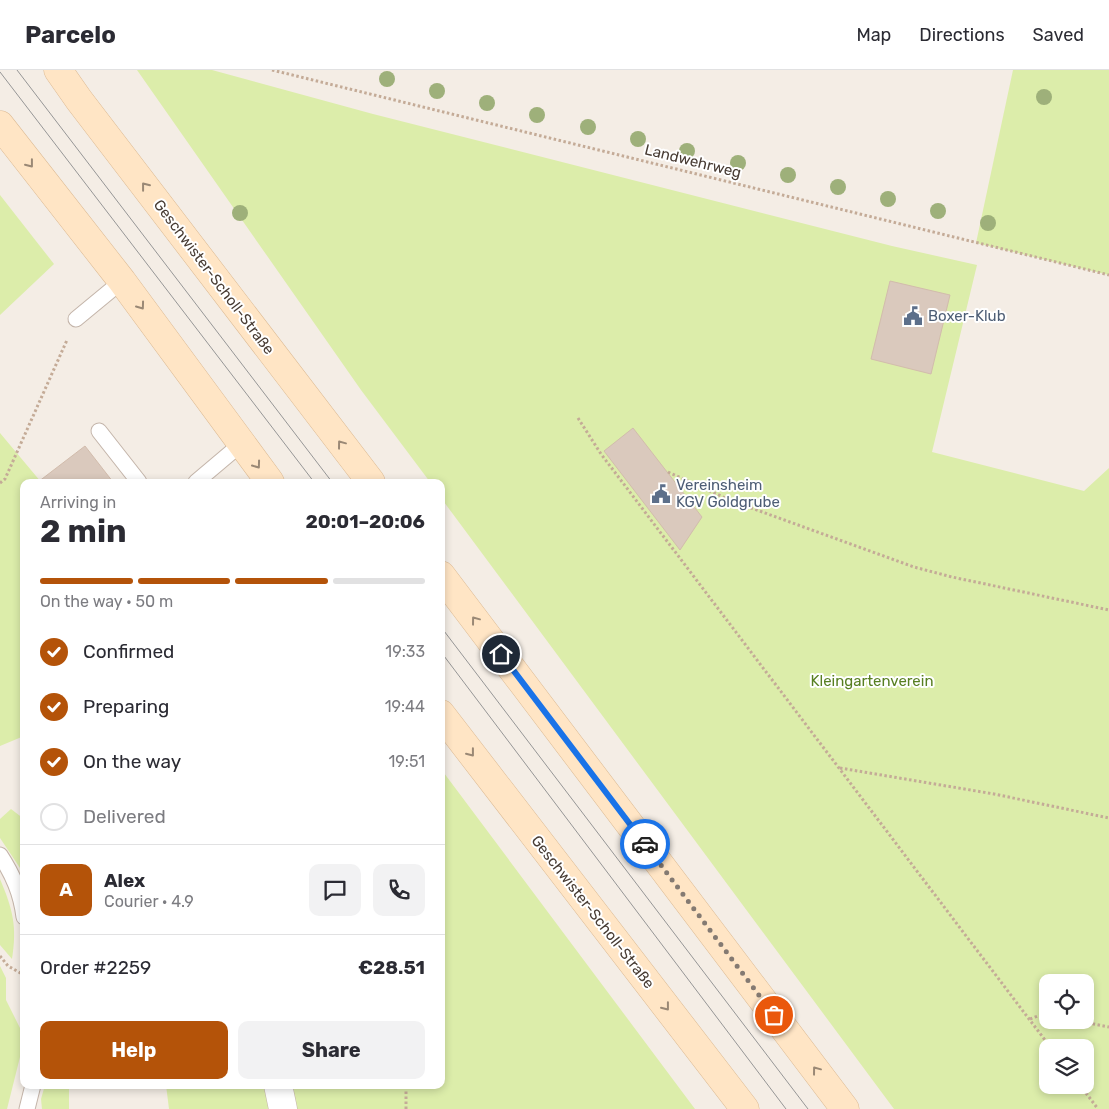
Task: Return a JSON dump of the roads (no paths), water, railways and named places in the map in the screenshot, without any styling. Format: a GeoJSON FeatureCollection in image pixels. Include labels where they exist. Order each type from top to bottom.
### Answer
{"type":"FeatureCollection","features":[{"type":"Feature","properties":{"kind":"main road","name":"Geschwister-Scholl-Straße"},"geometry":{"type":"LineString","coordinates":[[58,70],[369,479]]}},
{"type":"Feature","properties":{"kind":"main road"},"geometry":{"type":"LineString","coordinates":[[0,125],[122,281],[268,479]]}},
{"type":"Feature","properties":{"kind":"main road"},"geometry":{"type":"LineString","coordinates":[[445,580],[845,1109]]}},
{"type":"Feature","properties":{"kind":"main road","name":"Geschwister-Scholl-Straße"},"geometry":{"type":"LineString","coordinates":[[445,719],[745,1109]]}},
{"type":"Feature","properties":{"kind":"street"},"geometry":{"type":"LineString","coordinates":[[279,1089],[283,1109]]}},
{"type":"Feature","properties":{"kind":"lane"},"geometry":{"type":"LineString","coordinates":[[76,319],[122,281]]}},
{"type":"Feature","properties":{"kind":"lane"},"geometry":{"type":"LineString","coordinates":[[99,431],[137,479]]}},
{"type":"Feature","properties":{"kind":"lane"},"geometry":{"type":"LineString","coordinates":[[200,479],[241,444]]}},
{"type":"Feature","properties":{"kind":"lane"},"geometry":{"type":"LineString","coordinates":[[0,855],[12,874],[20,896]]}},
{"type":"Feature","properties":{"kind":"lane"},"geometry":{"type":"LineString","coordinates":[[27,1109],[32,1089]]}},
{"type":"Feature","properties":{"kind":"tram line"},"geometry":{"type":"LineString","coordinates":[[17,70],[330,479]]}},
{"type":"Feature","properties":{"kind":"tram line"},"geometry":{"type":"LineString","coordinates":[[0,72],[312,479]]}},
{"type":"Feature","properties":{"kind":"tram line"},"geometry":{"type":"LineString","coordinates":[[445,632],[808,1109]]}},
{"type":"Feature","properties":{"kind":"tram line"},"geometry":{"type":"LineString","coordinates":[[445,657],[786,1109]]}},
{"type":"Feature","properties":{"kind":"place","name":"Boxer-Klub"},"geometry":{"type":"Point","coordinates":[913,316]}},
{"type":"Feature","properties":{"kind":"place","name":"Vereinsheim KGV Goldgrube"},"geometry":{"type":"Point","coordinates":[661,494]}},
{"type":"Feature","properties":{"kind":"park label","name":"Kleingartenverein"},"geometry":{"type":"Point","coordinates":[872,681]}}]}
